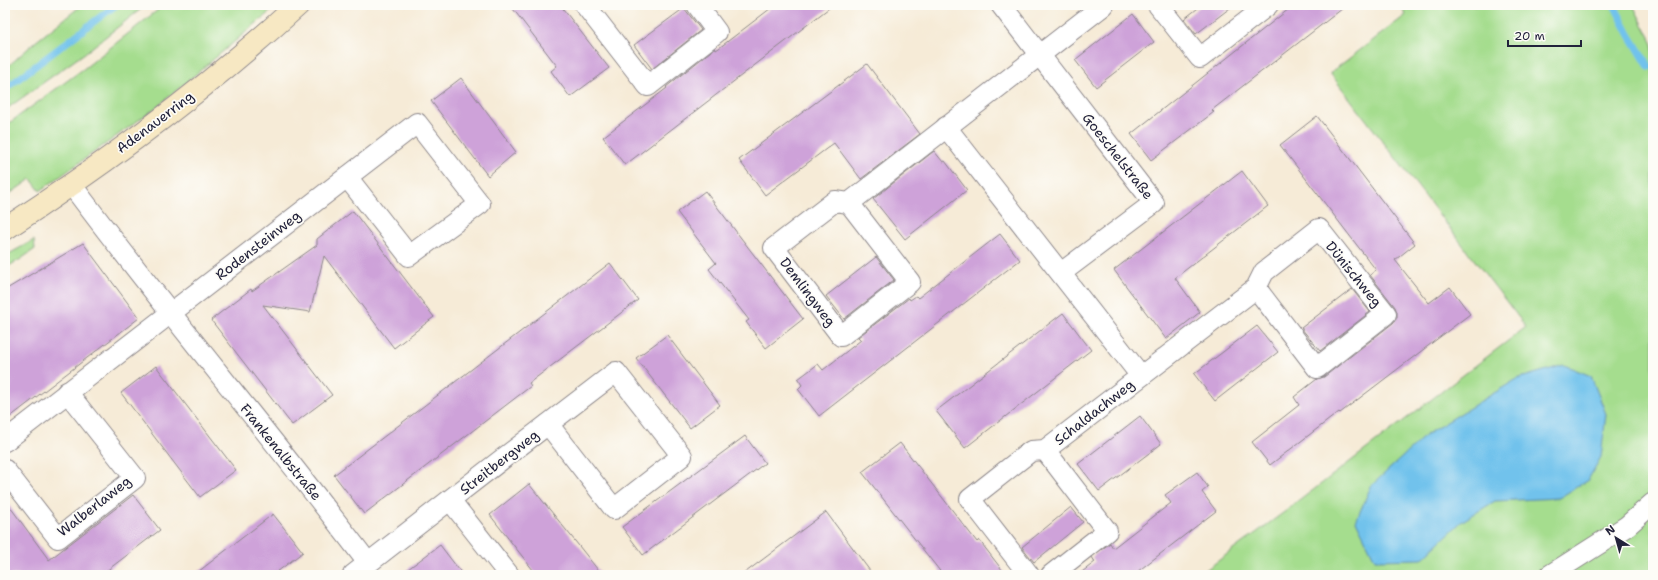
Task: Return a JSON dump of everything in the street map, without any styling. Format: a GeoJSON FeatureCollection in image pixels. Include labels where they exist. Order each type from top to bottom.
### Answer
{"type":"FeatureCollection","features":[{"type":"Feature","properties":{"kind":"main road","name":"Adenauerring"},"geometry":{"type":"LineString","coordinates":[[5,229],[132,141],[207,83],[298,5]]}},
{"type":"Feature","properties":{"kind":"street"},"geometry":{"type":"LineString","coordinates":[[585,5],[648,86],[717,32],[697,5]]}},
{"type":"Feature","properties":{"kind":"street","name":"Goeschelstraße"},"geometry":{"type":"LineString","coordinates":[[1001,5],[1154,203],[1061,273]]}},
{"type":"Feature","properties":{"kind":"street"},"geometry":{"type":"LineString","coordinates":[[1104,5],[946,127],[1142,375]]}},
{"type":"Feature","properties":{"kind":"street"},"geometry":{"type":"LineString","coordinates":[[1158,5],[1200,58],[1268,5]]}},
{"type":"Feature","properties":{"kind":"street","name":"Rodensteinweg"},"geometry":{"type":"LineString","coordinates":[[170,313],[417,122],[480,204],[409,256],[347,177]]}},
{"type":"Feature","properties":{"kind":"street","name":"Demlingweg"},"geometry":{"type":"LineString","coordinates":[[849,202],[910,282],[841,336],[774,248],[835,201],[849,202],[946,127]]}},
{"type":"Feature","properties":{"kind":"street","name":"Frankenalbstraße"},"geometry":{"type":"LineString","coordinates":[[71,184],[170,313],[300,474],[357,572],[450,500]]}},
{"type":"Feature","properties":{"kind":"street","name":"Dünischweg"},"geometry":{"type":"LineString","coordinates":[[1142,375],[1256,288],[1264,272],[1319,230],[1386,314],[1317,368],[1256,288]]}},
{"type":"Feature","properties":{"kind":"street"},"geometry":{"type":"LineString","coordinates":[[5,441],[170,313]]}},
{"type":"Feature","properties":{"kind":"street","name":"Streitbergweg"},"geometry":{"type":"LineString","coordinates":[[450,500],[548,424],[616,372],[682,456],[614,509],[548,424]]}},
{"type":"Feature","properties":{"kind":"street","name":"Schaldachweg"},"geometry":{"type":"LineString","coordinates":[[1029,575],[970,499],[1031,451],[1045,450],[1142,375]]}},
{"type":"Feature","properties":{"kind":"street","name":"Walberlaweg"},"geometry":{"type":"LineString","coordinates":[[5,470],[58,538],[134,478],[67,392]]}},
{"type":"Feature","properties":{"kind":"street","name":"Schaldachweg"},"geometry":{"type":"LineString","coordinates":[[1045,450],[1107,531],[1051,575]]}},
{"type":"Feature","properties":{"kind":"street"},"geometry":{"type":"LineString","coordinates":[[450,500],[509,575]]}},
{"type":"Feature","properties":{"kind":"street"},"geometry":{"type":"LineString","coordinates":[[1550,575],[1627,526],[1653,503]]}},
{"type":"Feature","properties":{"kind":"green space"},"geometry":{"type":"Polygon","coordinates":[[[82,5],[146,5],[85,53],[5,110],[5,69],[34,43],[82,5]]]}},
{"type":"Feature","properties":{"kind":"green space"},"geometry":{"type":"Polygon","coordinates":[[[164,5],[278,5],[157,107],[40,191],[31,179],[5,197],[5,126],[86,67],[164,5]]]}},
{"type":"Feature","properties":{"kind":"green space"},"geometry":{"type":"Polygon","coordinates":[[[1399,5],[1633,5],[1653,44],[1653,575],[1199,575],[1287,510],[1526,327],[1330,73],[1406,15],[1399,5]]]}},
{"type":"Feature","properties":{"kind":"green space"},"geometry":{"type":"Polygon","coordinates":[[[34,240],[35,249],[5,268],[5,256],[34,240]]]}},
{"type":"Feature","properties":{"kind":"water"},"geometry":{"type":"Polygon","coordinates":[[[1564,365],[1591,376],[1606,414],[1601,457],[1588,480],[1559,498],[1495,501],[1461,522],[1422,559],[1375,560],[1356,521],[1371,486],[1427,434],[1517,379],[1564,365]]]}},
{"type":"Feature","properties":{"kind":"building"},"geometry":{"type":"Polygon","coordinates":[[[510,5],[560,5],[609,68],[570,97],[551,71],[557,66],[510,5]]]}},
{"type":"Feature","properties":{"kind":"building"},"geometry":{"type":"Polygon","coordinates":[[[775,5],[833,5],[625,165],[603,137],[667,88],[666,87],[715,48],[716,50],[719,48],[775,5]]]}},
{"type":"Feature","properties":{"kind":"building"},"geometry":{"type":"Polygon","coordinates":[[[1202,5],[1234,5],[1196,34],[1184,19],[1202,5]]]}},
{"type":"Feature","properties":{"kind":"building"},"geometry":{"type":"Polygon","coordinates":[[[1294,5],[1347,5],[1212,110],[1214,112],[1151,160],[1131,134],[1294,5]]]}},
{"type":"Feature","properties":{"kind":"building"},"geometry":{"type":"Polygon","coordinates":[[[684,8],[701,30],[652,69],[634,45],[684,8]]]}},
{"type":"Feature","properties":{"kind":"building"},"geometry":{"type":"Polygon","coordinates":[[[1133,14],[1154,42],[1096,87],[1075,60],[1133,14]]]}},
{"type":"Feature","properties":{"kind":"building"},"geometry":{"type":"Polygon","coordinates":[[[867,64],[920,134],[861,179],[834,143],[765,195],[739,160],[867,64]]]}},
{"type":"Feature","properties":{"kind":"building"},"geometry":{"type":"Polygon","coordinates":[[[461,78],[516,152],[488,176],[431,101],[461,78]]]}},
{"type":"Feature","properties":{"kind":"building"},"geometry":{"type":"Polygon","coordinates":[[[1317,116],[1415,244],[1395,260],[1429,303],[1450,287],[1470,314],[1270,465],[1252,442],[1299,405],[1294,397],[1317,379],[1324,377],[1393,323],[1397,318],[1395,307],[1370,275],[1376,270],[1280,145],[1317,116]]]}},
{"type":"Feature","properties":{"kind":"building"},"geometry":{"type":"Polygon","coordinates":[[[934,151],[943,162],[945,161],[967,190],[905,239],[873,199],[934,151]]]}},
{"type":"Feature","properties":{"kind":"building"},"geometry":{"type":"Polygon","coordinates":[[[1242,171],[1268,206],[1175,278],[1200,312],[1166,339],[1114,270],[1242,171]]]}},
{"type":"Feature","properties":{"kind":"building"},"geometry":{"type":"Polygon","coordinates":[[[705,191],[803,319],[766,348],[746,322],[749,320],[709,269],[716,263],[677,212],[705,191]]]}},
{"type":"Feature","properties":{"kind":"building"},"geometry":{"type":"Polygon","coordinates":[[[353,211],[434,317],[394,348],[324,256],[310,312],[263,305],[332,395],[292,425],[211,320],[251,289],[252,291],[317,245],[317,239],[353,211]]]}},
{"type":"Feature","properties":{"kind":"building"},"geometry":{"type":"Polygon","coordinates":[[[1000,234],[1020,260],[819,416],[798,389],[802,385],[798,379],[818,364],[823,370],[861,340],[858,337],[909,298],[910,300],[916,296],[918,298],[1000,234]]]}},
{"type":"Feature","properties":{"kind":"building"},"geometry":{"type":"Polygon","coordinates":[[[83,243],[139,318],[5,421],[5,290],[83,243]]]}},
{"type":"Feature","properties":{"kind":"building"},"geometry":{"type":"Polygon","coordinates":[[[876,257],[894,280],[844,319],[826,296],[876,257]]]}},
{"type":"Feature","properties":{"kind":"building"},"geometry":{"type":"Polygon","coordinates":[[[610,263],[638,300],[529,383],[531,386],[364,514],[334,475],[610,263]]]}},
{"type":"Feature","properties":{"kind":"building"},"geometry":{"type":"Polygon","coordinates":[[[1352,289],[1370,312],[1320,351],[1301,328],[1352,289]]]}},
{"type":"Feature","properties":{"kind":"building"},"geometry":{"type":"Polygon","coordinates":[[[1063,313],[1091,350],[965,448],[936,411],[1063,313]]]}},
{"type":"Feature","properties":{"kind":"building"},"geometry":{"type":"Polygon","coordinates":[[[1257,326],[1278,352],[1215,401],[1194,374],[1257,326]]]}},
{"type":"Feature","properties":{"kind":"building"},"geometry":{"type":"Polygon","coordinates":[[[667,335],[720,405],[690,428],[636,358],[667,335]]]}},
{"type":"Feature","properties":{"kind":"building"},"geometry":{"type":"Polygon","coordinates":[[[156,366],[236,470],[200,497],[121,393],[156,366]]]}},
{"type":"Feature","properties":{"kind":"building"},"geometry":{"type":"Polygon","coordinates":[[[1140,416],[1161,444],[1099,491],[1078,464],[1140,416]]]}},
{"type":"Feature","properties":{"kind":"building"},"geometry":{"type":"Polygon","coordinates":[[[745,436],[765,463],[643,555],[622,527],[745,436]]]}},
{"type":"Feature","properties":{"kind":"building"},"geometry":{"type":"Polygon","coordinates":[[[900,443],[977,542],[979,540],[1006,575],[943,575],[862,472],[900,443]]]}},
{"type":"Feature","properties":{"kind":"building"},"geometry":{"type":"Polygon","coordinates":[[[1197,472],[1208,487],[1202,492],[1216,511],[1133,575],[1078,575],[1095,562],[1092,557],[1110,543],[1113,548],[1171,503],[1165,495],[1197,472]]]}},
{"type":"Feature","properties":{"kind":"building"},"geometry":{"type":"Polygon","coordinates":[[[529,484],[602,575],[537,575],[490,515],[529,484]]]}},
{"type":"Feature","properties":{"kind":"building"},"geometry":{"type":"Polygon","coordinates":[[[133,495],[160,530],[101,575],[5,575],[5,500],[49,560],[133,495]]]}},
{"type":"Feature","properties":{"kind":"building"},"geometry":{"type":"Polygon","coordinates":[[[1071,507],[1083,522],[1034,562],[1022,547],[1071,507]]]}},
{"type":"Feature","properties":{"kind":"building"},"geometry":{"type":"Polygon","coordinates":[[[826,512],[873,575],[742,575],[826,512]]]}},
{"type":"Feature","properties":{"kind":"building"},"geometry":{"type":"Polygon","coordinates":[[[273,514],[303,552],[273,575],[194,575],[273,514]]]}},
{"type":"Feature","properties":{"kind":"building"},"geometry":{"type":"Polygon","coordinates":[[[440,545],[463,575],[400,575],[440,545]]]}},
{"type":"Feature","properties":{"kind":"waterway"},"geometry":{"type":"LineString","coordinates":[[5,89],[116,5]]}},
{"type":"Feature","properties":{"kind":"waterway"},"geometry":{"type":"LineString","coordinates":[[1614,5],[1649,67]]}}]}
